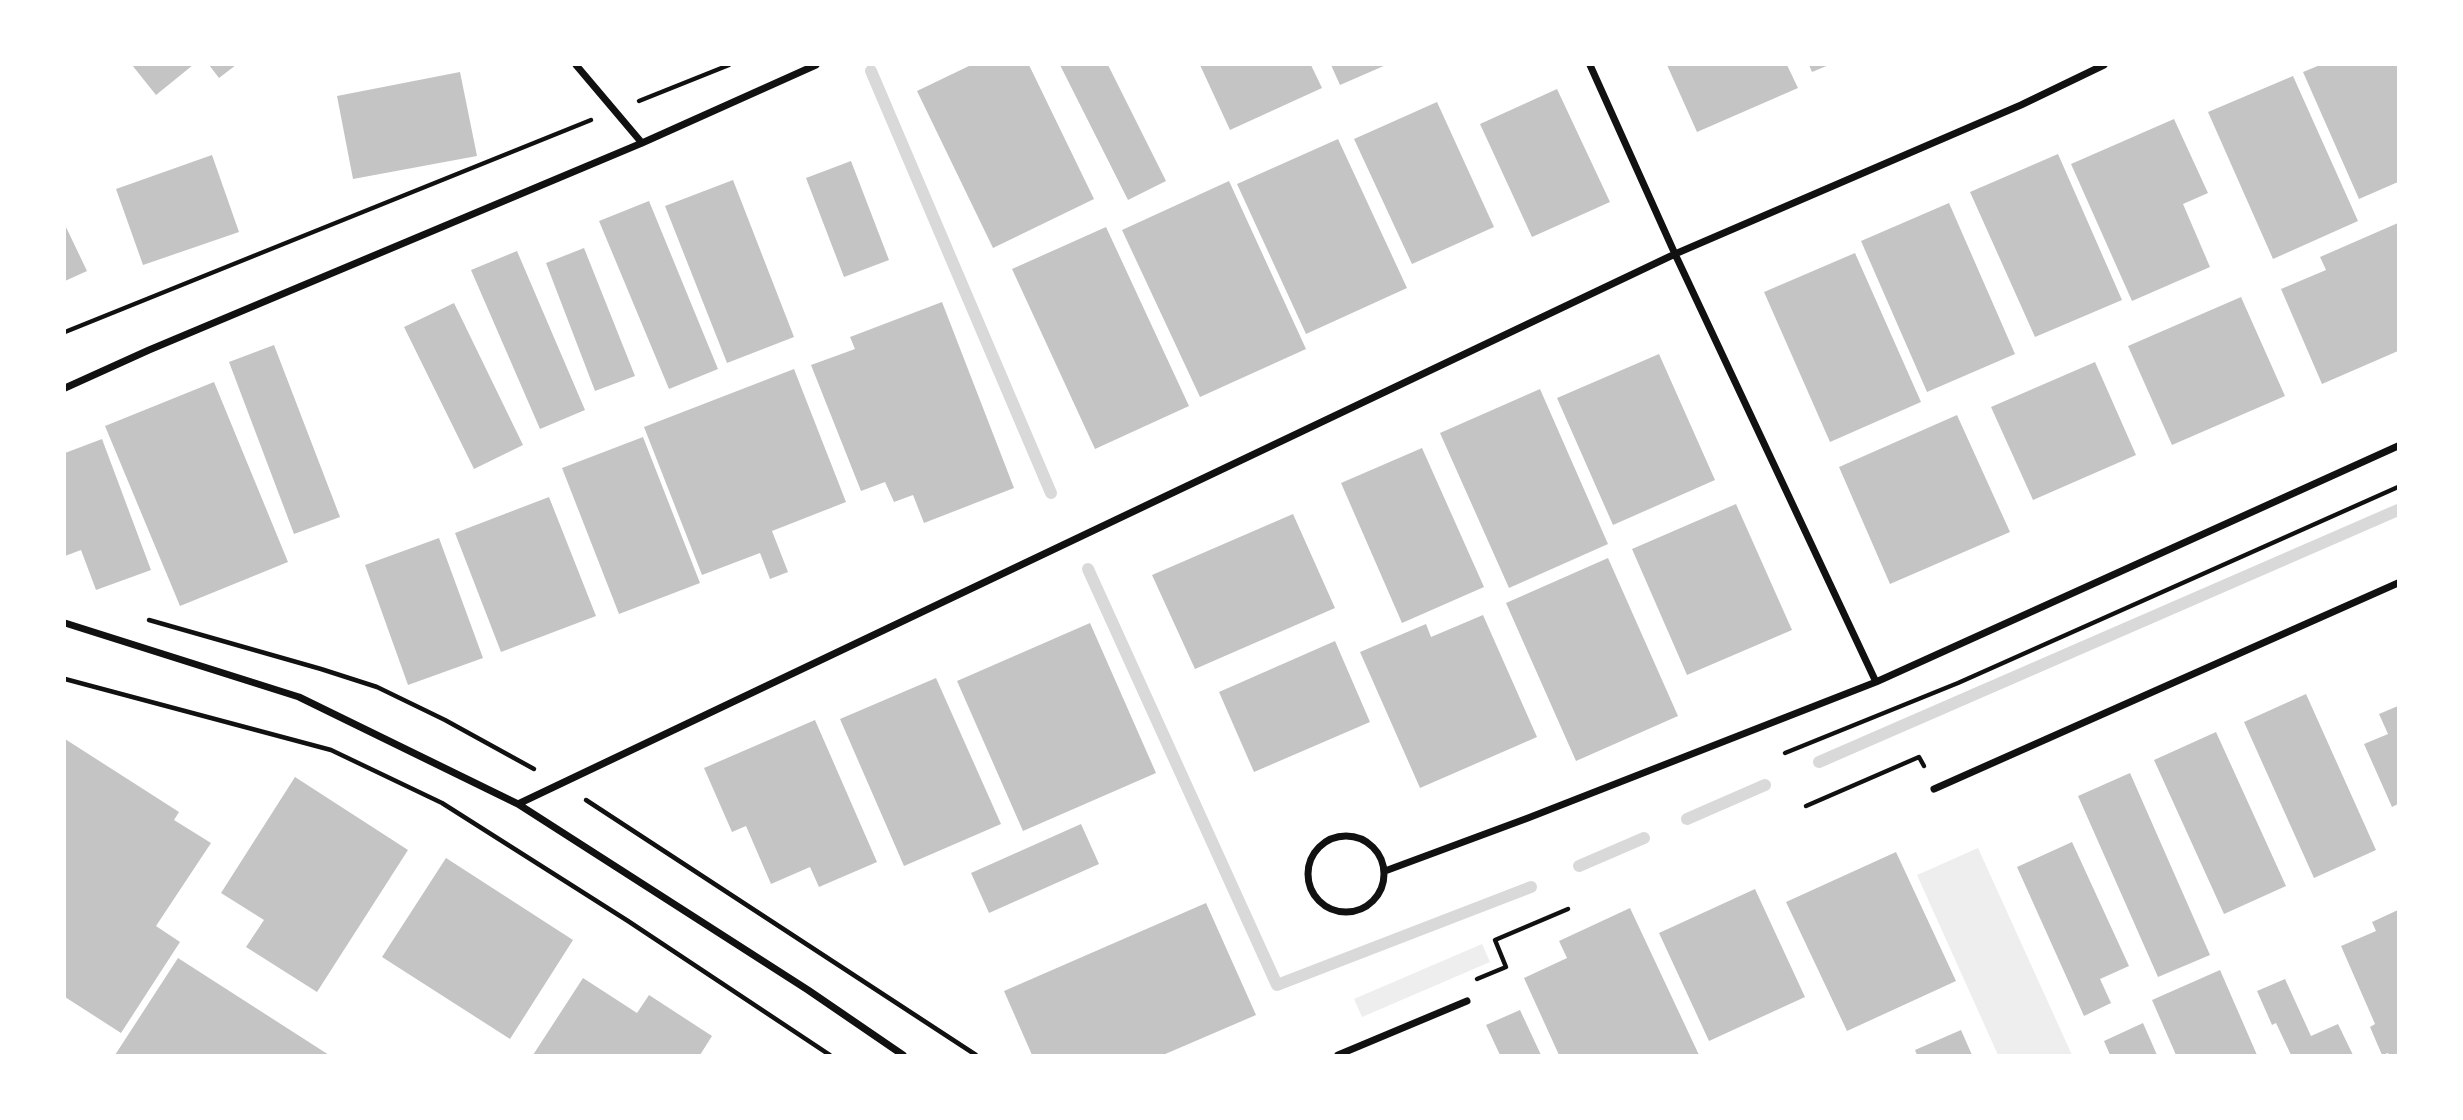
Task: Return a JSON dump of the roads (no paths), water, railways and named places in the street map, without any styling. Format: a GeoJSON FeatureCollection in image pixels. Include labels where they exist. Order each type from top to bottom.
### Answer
{"type":"FeatureCollection","features":[{"type":"Feature","properties":{"kind":"street"},"geometry":{"type":"LineString","coordinates":[[576,65],[642,143]]}},
{"type":"Feature","properties":{"kind":"street"},"geometry":{"type":"LineString","coordinates":[[65,388],[161,344],[642,143],[817,65]]}},
{"type":"Feature","properties":{"kind":"street"},"geometry":{"type":"LineString","coordinates":[[1590,65],[1675,254],[1876,682]]}},
{"type":"Feature","properties":{"kind":"street"},"geometry":{"type":"LineString","coordinates":[[518,804],[1675,254],[2021,105],[2104,65]]}},
{"type":"Feature","properties":{"kind":"street"},"geometry":{"type":"LineString","coordinates":[[1385,871],[1876,682],[2398,446]]}},
{"type":"Feature","properties":{"kind":"street"},"geometry":{"type":"LineString","coordinates":[[1934,789],[2398,583]]}},
{"type":"Feature","properties":{"kind":"street"},"geometry":{"type":"LineString","coordinates":[[65,623],[299,697],[518,804],[807,990],[902,1055]]}},
{"type":"Feature","properties":{"kind":"street"},"geometry":{"type":"LineString","coordinates":[[1344,835],[1368,842],[1377,851],[1385,871],[1377,896],[1368,905],[1354,912],[1341,912],[1328,908],[1312,892],[1307,871],[1310,858],[1318,846],[1330,838],[1344,835]]}},
{"type":"Feature","properties":{"kind":"street"},"geometry":{"type":"LineString","coordinates":[[1338,1055],[1467,1001]]}},
{"type":"Feature","properties":{"kind":"waterway"},"geometry":{"type":"LineString","coordinates":[[871,71],[1051,493]]}},
{"type":"Feature","properties":{"kind":"waterway"},"geometry":{"type":"LineString","coordinates":[[1819,762],[2398,510]]}},
{"type":"Feature","properties":{"kind":"waterway"},"geometry":{"type":"LineString","coordinates":[[1088,569],[1277,985],[1531,887]]}},
{"type":"Feature","properties":{"kind":"waterway"},"geometry":{"type":"LineString","coordinates":[[1687,819],[1765,785]]}},
{"type":"Feature","properties":{"kind":"waterway"},"geometry":{"type":"LineString","coordinates":[[1579,866],[1644,838]]}}]}
